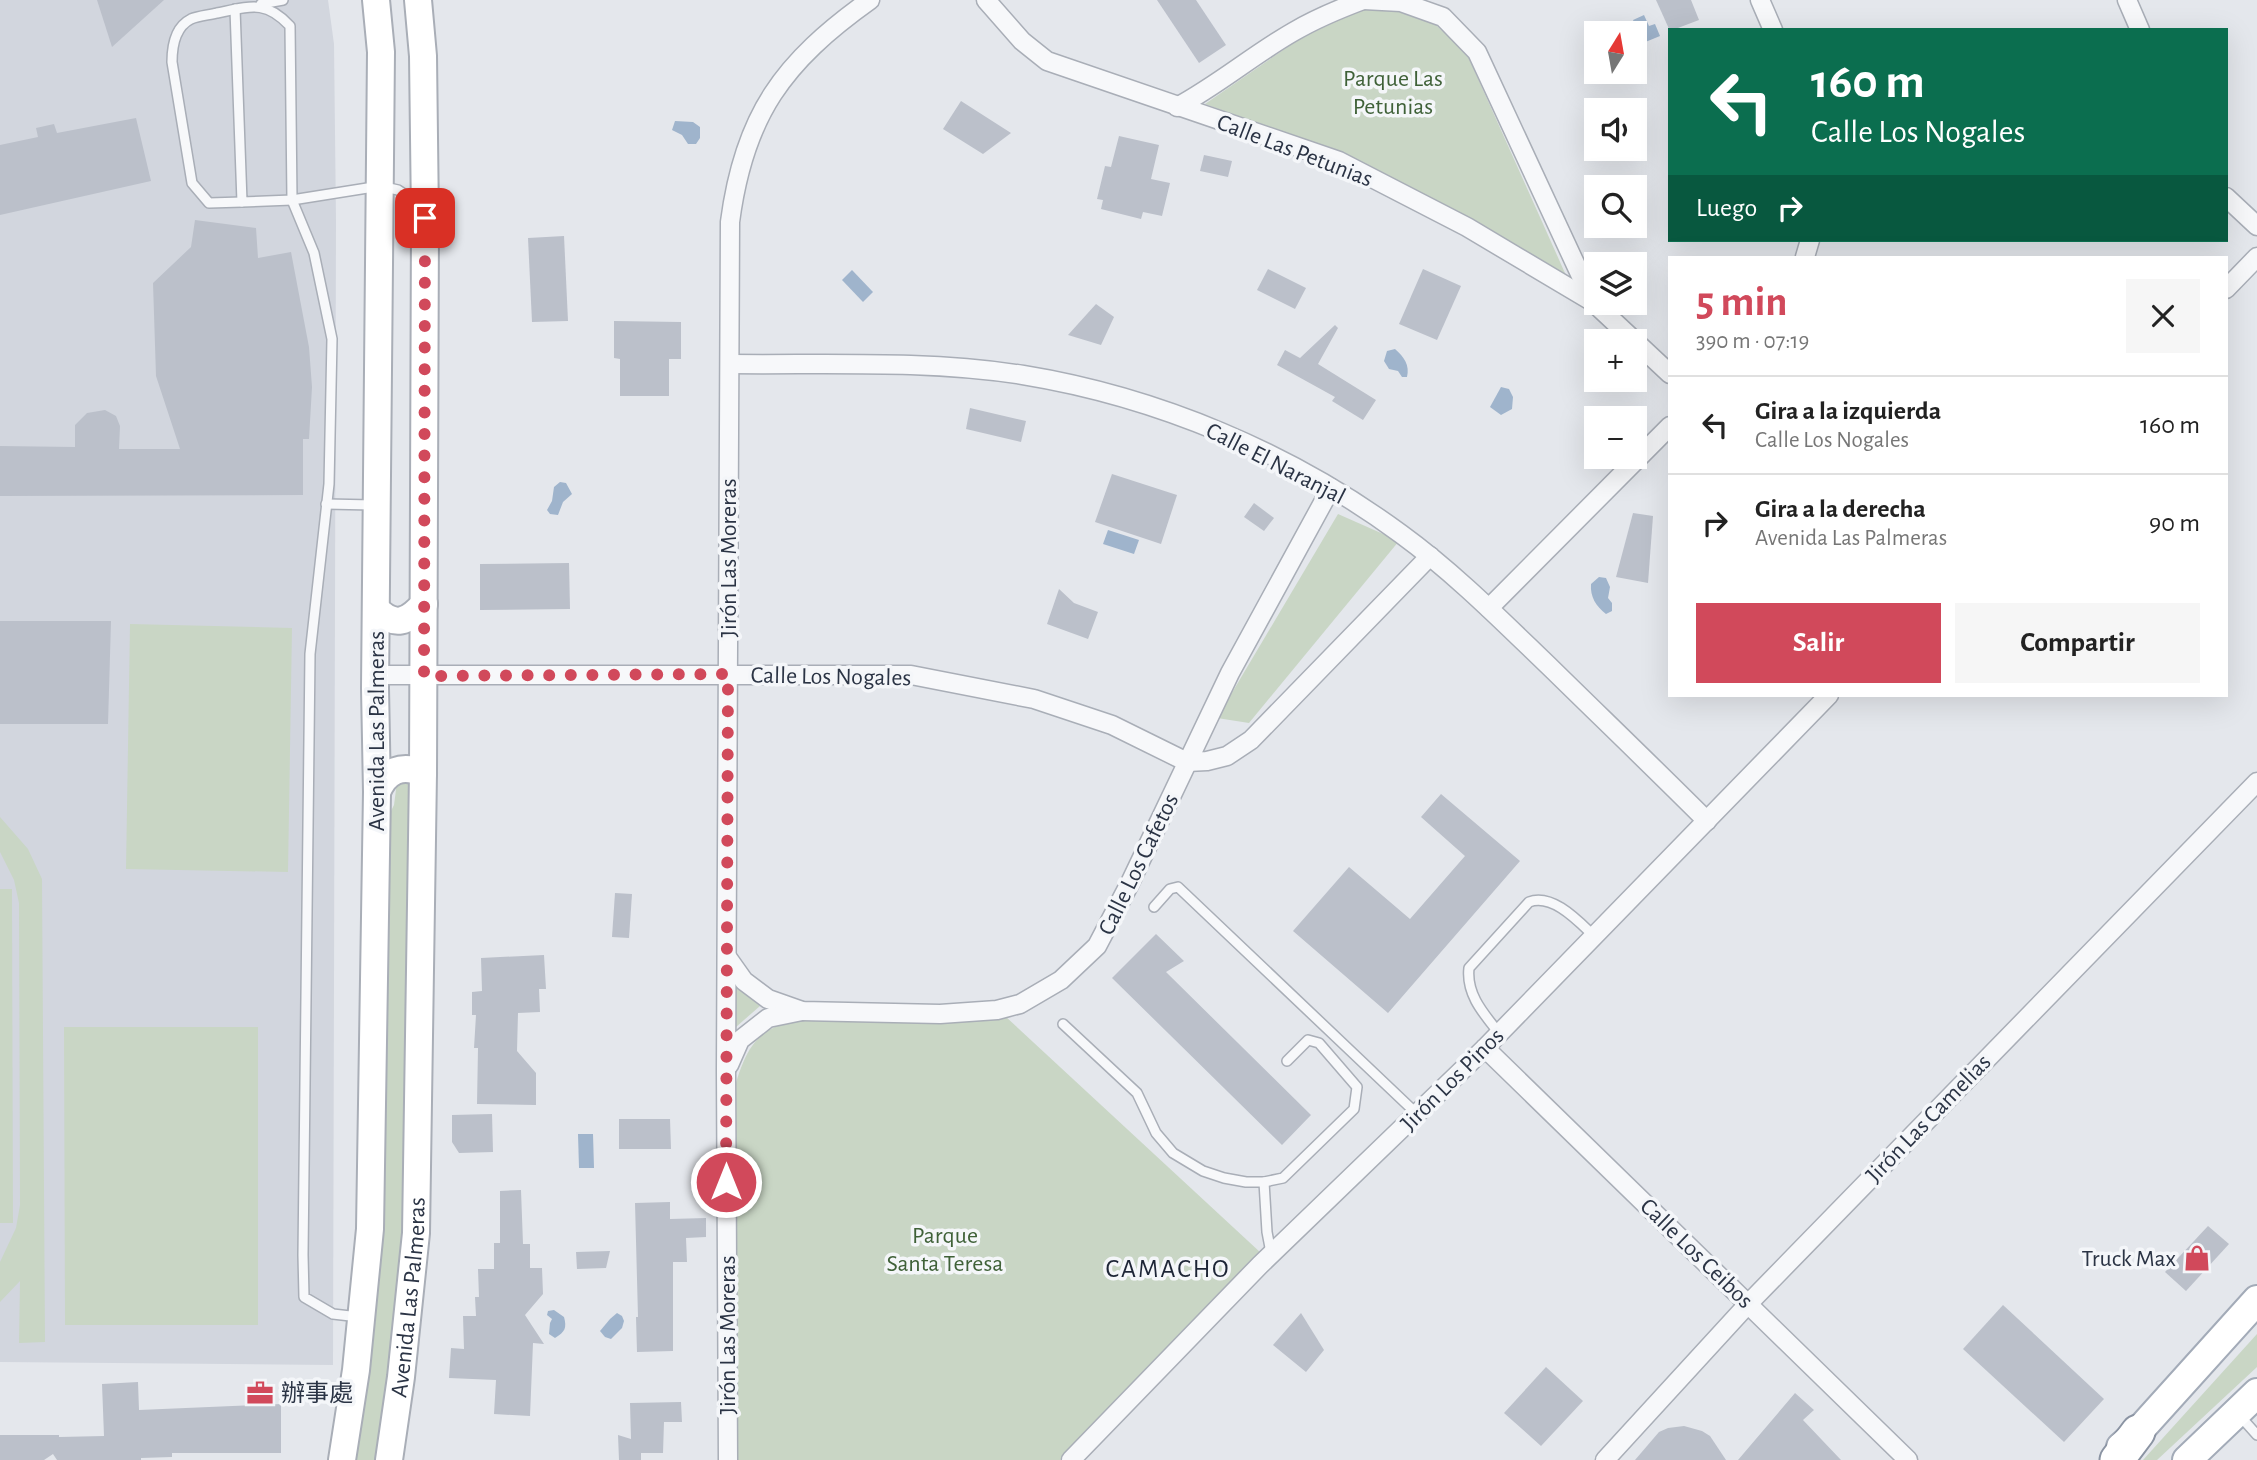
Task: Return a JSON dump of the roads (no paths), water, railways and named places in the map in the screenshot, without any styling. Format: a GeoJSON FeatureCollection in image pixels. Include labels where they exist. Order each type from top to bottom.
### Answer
{"type":"FeatureCollection","features":[{"type":"Feature","properties":{"kind":"highway"},"geometry":{"type":"LineString","coordinates":[[2117,1460],[2138,1432]]}},
{"type":"Feature","properties":{"kind":"main road","name":"Avenida Las Palmeras"},"geometry":{"type":"LineString","coordinates":[[342,1460],[362,1317],[370,1229],[377,792],[376,609],[382,52],[376,0]]}},
{"type":"Feature","properties":{"kind":"main road","name":"Avenida Las Palmeras"},"geometry":{"type":"LineString","coordinates":[[389,1460],[401,1377],[416,1233],[424,676],[425,218],[423,57],[418,0]]}},
{"type":"Feature","properties":{"kind":"main road"},"geometry":{"type":"LineString","coordinates":[[376,609],[384,617],[395,621],[407,620],[424,604]]}},
{"type":"Feature","properties":{"kind":"main road"},"geometry":{"type":"LineString","coordinates":[[377,792],[390,773],[412,769],[423,773]]}},
{"type":"Feature","properties":{"kind":"main road"},"geometry":{"type":"LineString","coordinates":[[2107,1460],[2138,1432],[2257,1300]]}},
{"type":"Feature","properties":{"kind":"main road"},"geometry":{"type":"LineString","coordinates":[[2187,1460],[2257,1393]]}},
{"type":"Feature","properties":{"kind":"street","name":"Jirón Las Moreras"},"geometry":{"type":"LineString","coordinates":[[728,1460],[726,1071],[730,222],[740,166],[772,94],[796,62],[813,45],[870,0]]}},
{"type":"Feature","properties":{"kind":"street","name":"Calle Las Petunias"},"geometry":{"type":"LineString","coordinates":[[986,0],[1022,41],[1047,61],[1339,161],[1467,228],[1584,297]]}},
{"type":"Feature","properties":{"kind":"street"},"geometry":{"type":"LineString","coordinates":[[1177,107],[1212,88],[1291,33],[1325,15],[1363,0],[1401,2],[1443,17],[1477,52],[1584,283]]}},
{"type":"Feature","properties":{"kind":"street"},"geometry":{"type":"LineString","coordinates":[[1760,0],[1772,28]]}},
{"type":"Feature","properties":{"kind":"street"},"geometry":{"type":"LineString","coordinates":[[2127,0],[2139,28]]}},
{"type":"Feature","properties":{"kind":"street"},"geometry":{"type":"LineString","coordinates":[[2228,199],[2257,226]]}},
{"type":"Feature","properties":{"kind":"street"},"geometry":{"type":"LineString","coordinates":[[2228,287],[2257,257]]}},
{"type":"Feature","properties":{"kind":"street","name":"Calle Las Petunias"},"geometry":{"type":"LineString","coordinates":[[1607,315],[1668,372]]}},
{"type":"Feature","properties":{"kind":"street","name":"Calle El Naranjal"},"geometry":{"type":"LineString","coordinates":[[730,365],[934,366],[979,369],[1063,383],[1125,399],[1209,428],[1277,459],[1376,516],[1430,556],[1489,608],[1707,821]]}},
{"type":"Feature","properties":{"kind":"street"},"geometry":{"type":"LineString","coordinates":[[1489,608],[1668,428]]}},
{"type":"Feature","properties":{"kind":"street","name":"Calle Los Cafetos"},"geometry":{"type":"LineString","coordinates":[[726,1071],[740,1040],[768,1018],[802,1011],[940,1014],[998,1010],[1020,1003],[1061,981],[1097,946],[1230,673],[1331,488]]}},
{"type":"Feature","properties":{"kind":"street","name":"Calle Los Cafetos"},"geometry":{"type":"LineString","coordinates":[[1187,762],[1227,756],[1251,740],[1430,556]]}},
{"type":"Feature","properties":{"kind":"street","name":"Calle Los Nogales"},"geometry":{"type":"LineString","coordinates":[[376,675],[911,675],[1034,699],[1112,725],[1187,762]]}},
{"type":"Feature","properties":{"kind":"street","name":"Jirón Los Pinos"},"geometry":{"type":"LineString","coordinates":[[1071,1460],[1272,1255],[1485,1048],[1827,697]]}},
{"type":"Feature","properties":{"kind":"street","name":"Jirón Las Camelias"},"geometry":{"type":"LineString","coordinates":[[1605,1460],[1749,1303],[2257,782]]}},
{"type":"Feature","properties":{"kind":"street","name":"Calle Los Cafetos"},"geometry":{"type":"LineString","coordinates":[[727,957],[744,981],[768,999],[802,1011]]}},
{"type":"Feature","properties":{"kind":"street","name":"Calle Los Ceibos"},"geometry":{"type":"LineString","coordinates":[[1485,1048],[1908,1460]]}},
{"type":"Feature","properties":{"kind":"lane"},"geometry":{"type":"LineString","coordinates":[[283,0],[189,19],[178,32],[172,46],[172,62],[191,183],[209,202],[292,200],[380,186],[398,190],[407,196],[425,218]]}},
{"type":"Feature","properties":{"kind":"lane"},"geometry":{"type":"LineString","coordinates":[[257,5],[278,11],[290,26],[292,200],[314,253],[332,339],[329,484],[310,654],[304,1297],[333,1314],[362,1317]]}},
{"type":"Feature","properties":{"kind":"lane"},"geometry":{"type":"LineString","coordinates":[[235,9],[242,202]]}},
{"type":"Feature","properties":{"kind":"lane"},"geometry":{"type":"LineString","coordinates":[[326,504],[377,505]]}},
{"type":"Feature","properties":{"kind":"lane"},"geometry":{"type":"LineString","coordinates":[[1154,907],[1170,889],[1178,887],[1417,1114]]}},
{"type":"Feature","properties":{"kind":"lane"},"geometry":{"type":"LineString","coordinates":[[1499,1033],[1475,1003],[1468,976],[1469,968],[1529,902],[1541,901],[1568,911],[1594,936]]}},
{"type":"Feature","properties":{"kind":"lane"},"geometry":{"type":"LineString","coordinates":[[1063,1024],[1137,1093],[1156,1132],[1172,1153],[1203,1171],[1245,1182],[1283,1178],[1353,1109],[1357,1087],[1319,1043],[1308,1040],[1287,1061]]}},
{"type":"Feature","properties":{"kind":"lane"},"geometry":{"type":"LineString","coordinates":[[1264,1182],[1266,1233],[1272,1255]]}},
{"type":"Feature","properties":{"kind":"lane"},"geometry":{"type":"LineString","coordinates":[[2236,1412],[2257,1434]]}},
{"type":"Feature","properties":{"kind":"water"},"geometry":{"type":"Polygon","coordinates":[[[1644,15],[1647,21],[1633,21],[1644,15]]]}},
{"type":"Feature","properties":{"kind":"water"},"geometry":{"type":"Polygon","coordinates":[[[1647,22],[1649,26],[1655,24],[1660,36],[1647,41],[1647,22]]]}},
{"type":"Feature","properties":{"kind":"water"},"geometry":{"type":"Polygon","coordinates":[[[675,121],[693,122],[700,127],[700,138],[696,144],[688,144],[682,135],[672,130],[675,121]]]}},
{"type":"Feature","properties":{"kind":"water"},"geometry":{"type":"Polygon","coordinates":[[[852,270],[873,292],[863,302],[842,280],[852,270]]]}},
{"type":"Feature","properties":{"kind":"water"},"geometry":{"type":"Polygon","coordinates":[[[1395,349],[1406,362],[1407,377],[1389,369],[1384,361],[1387,351],[1395,349]]]}},
{"type":"Feature","properties":{"kind":"water"},"geometry":{"type":"Polygon","coordinates":[[[1501,387],[1509,389],[1513,397],[1512,409],[1501,415],[1490,407],[1501,387]]]}},
{"type":"Feature","properties":{"kind":"water"},"geometry":{"type":"Polygon","coordinates":[[[560,482],[566,483],[572,494],[563,502],[558,515],[550,514],[547,510],[552,501],[554,487],[560,482]]]}},
{"type":"Feature","properties":{"kind":"water"},"geometry":{"type":"Polygon","coordinates":[[[1108,530],[1139,540],[1134,554],[1103,544],[1108,530]]]}},
{"type":"Feature","properties":{"kind":"water"},"geometry":{"type":"Polygon","coordinates":[[[1599,577],[1606,578],[1610,587],[1608,598],[1612,603],[1612,611],[1606,614],[1592,593],[1591,584],[1599,577]]]}},
{"type":"Feature","properties":{"kind":"water"},"geometry":{"type":"Polygon","coordinates":[[[578,1134],[593,1134],[594,1168],[579,1168],[578,1134]]]}},
{"type":"Feature","properties":{"kind":"water"},"geometry":{"type":"Polygon","coordinates":[[[554,1310],[564,1317],[565,1324],[563,1332],[555,1338],[549,1334],[552,1319],[547,1315],[548,1311],[554,1310]]]}},
{"type":"Feature","properties":{"kind":"water"},"geometry":{"type":"Polygon","coordinates":[[[617,1313],[624,1321],[622,1328],[611,1339],[605,1337],[600,1331],[617,1313]]]}},
{"type":"Feature","properties":{"kind":"place","name":"Truck Max"},"geometry":{"type":"Point","coordinates":[2197,1258]}},
{"type":"Feature","properties":{"kind":"place","name":"辦事處"},"geometry":{"type":"Point","coordinates":[260,1393]}},
{"type":"Feature","properties":{"kind":"district","name":"CAMACHO"},"geometry":{"type":"Point","coordinates":[1168,1268]}},
{"type":"Feature","properties":{"kind":"park label","name":"Parque Las Petunias"},"geometry":{"type":"Point","coordinates":[1393,92]}},
{"type":"Feature","properties":{"kind":"park label","name":"Parque Santa Teresa"},"geometry":{"type":"Point","coordinates":[945,1249]}}]}
